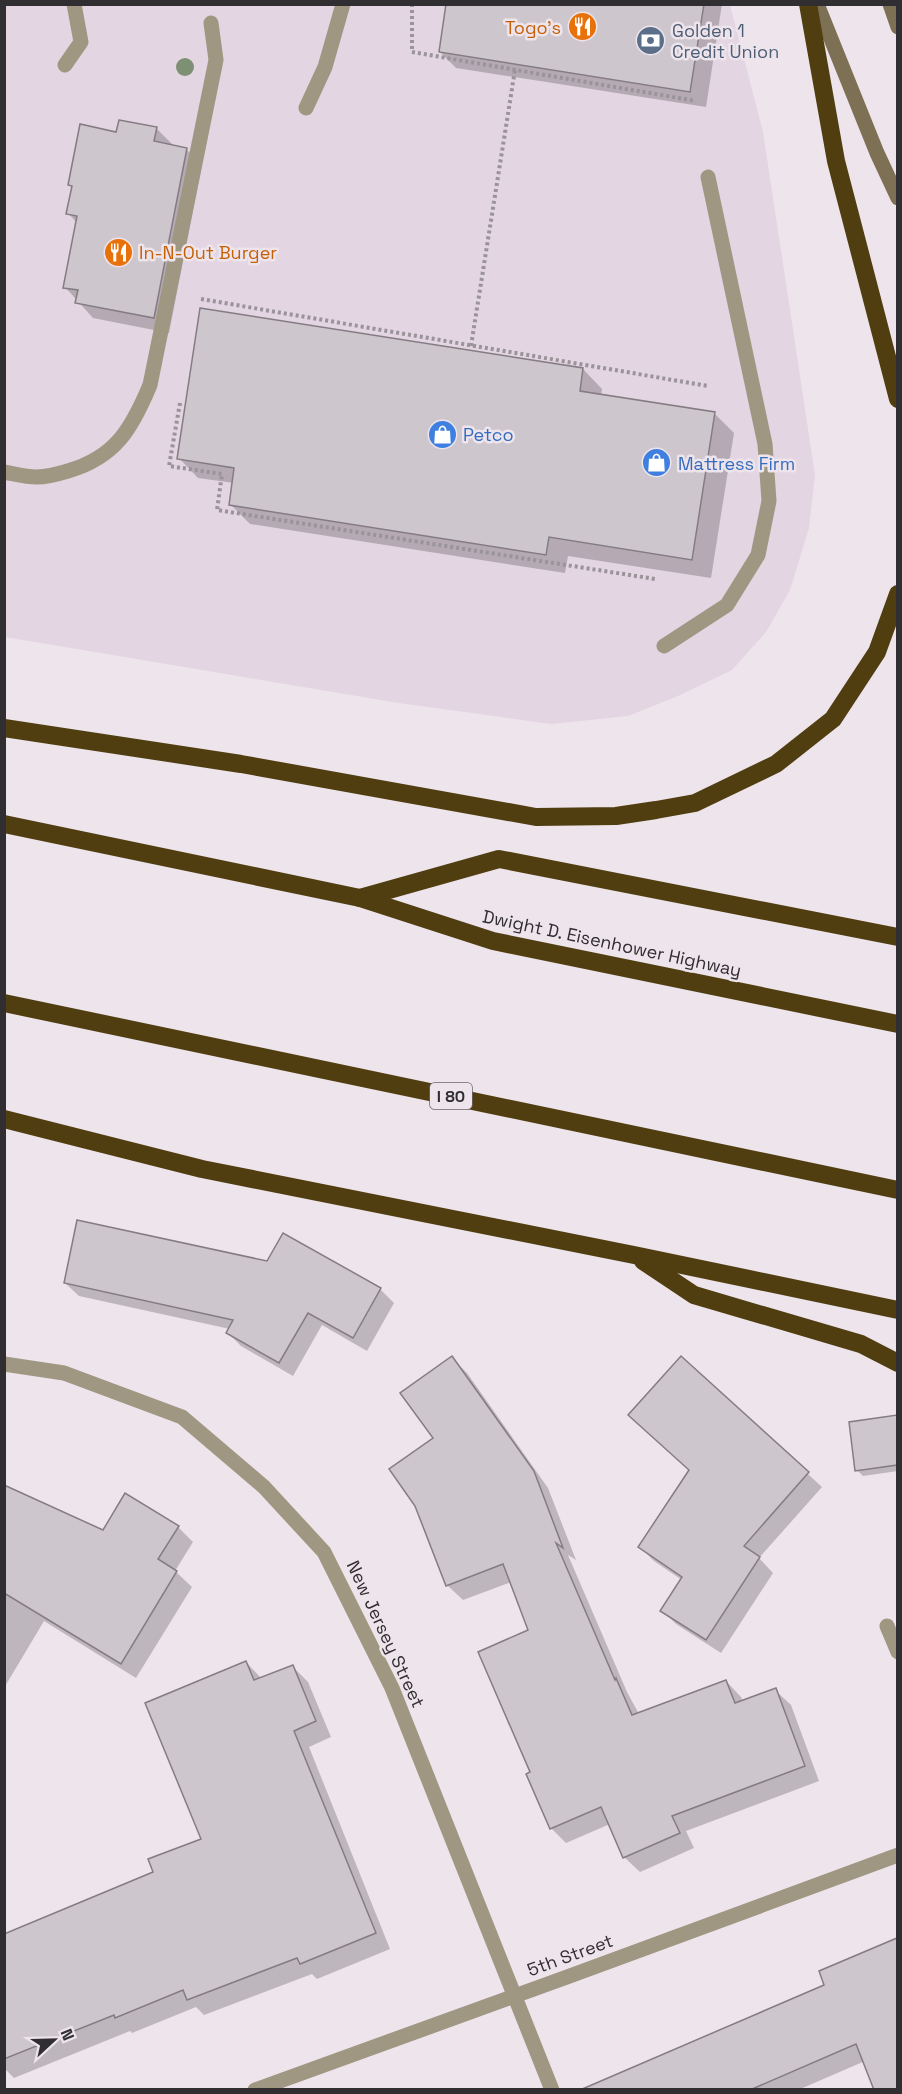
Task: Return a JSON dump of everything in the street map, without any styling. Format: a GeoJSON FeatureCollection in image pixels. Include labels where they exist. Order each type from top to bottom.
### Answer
{"type":"FeatureCollection","features":[{"type":"Feature","properties":{"kind":"highway"},"geometry":{"type":"LineString","coordinates":[[808,4],[836,161],[897,399]]}},
{"type":"Feature","properties":{"kind":"highway"},"geometry":{"type":"LineString","coordinates":[[4,728],[241,764],[536,817],[616,816],[656,810],[695,803],[777,764],[833,719],[877,652],[897,594]]}},
{"type":"Feature","properties":{"kind":"highway","name":"Dwight D. Eisenhower Highway"},"geometry":{"type":"LineString","coordinates":[[4,824],[360,898],[493,941],[897,1024]]}},
{"type":"Feature","properties":{"kind":"highway"},"geometry":{"type":"LineString","coordinates":[[360,898],[500,859],[897,937]]}},
{"type":"Feature","properties":{"kind":"highway","name":"I 80"},"geometry":{"type":"LineString","coordinates":[[4,1003],[897,1190]]}},
{"type":"Feature","properties":{"kind":"highway"},"geometry":{"type":"LineString","coordinates":[[4,1119],[202,1169],[897,1310]]}},
{"type":"Feature","properties":{"kind":"highway"},"geometry":{"type":"LineString","coordinates":[[634,1255],[694,1295],[861,1344],[897,1363]]}},
{"type":"Feature","properties":{"kind":"main road"},"geometry":{"type":"LineString","coordinates":[[817,4],[897,198]]}},
{"type":"Feature","properties":{"kind":"main road"},"geometry":{"type":"LineString","coordinates":[[890,4],[897,27]]}},
{"type":"Feature","properties":{"kind":"street"},"geometry":{"type":"LineString","coordinates":[[65,65],[81,42],[74,4]]}},
{"type":"Feature","properties":{"kind":"street"},"geometry":{"type":"LineString","coordinates":[[306,108],[325,67],[343,4]]}},
{"type":"Feature","properties":{"kind":"street"},"geometry":{"type":"LineString","coordinates":[[4,472],[37,477],[87,466],[108,453],[125,435],[137,415],[150,385],[216,60],[211,23]]}},
{"type":"Feature","properties":{"kind":"street"},"geometry":{"type":"LineString","coordinates":[[664,646],[727,605],[758,555],[769,501],[765,444],[708,177]]}},
{"type":"Feature","properties":{"kind":"street","name":"New Jersey Street"},"geometry":{"type":"LineString","coordinates":[[4,1364],[64,1373],[182,1417],[264,1487],[324,1552],[392,1688],[552,2090]]}},
{"type":"Feature","properties":{"kind":"street"},"geometry":{"type":"LineString","coordinates":[[887,1626],[897,1652]]}},
{"type":"Feature","properties":{"kind":"street","name":"5th Street"},"geometry":{"type":"LineString","coordinates":[[255,2090],[897,1855]]}},
{"type":"Feature","properties":{"kind":"path"},"geometry":{"type":"LineString","coordinates":[[412,4],[412,52],[696,100]]}},
{"type":"Feature","properties":{"kind":"path"},"geometry":{"type":"LineString","coordinates":[[471,346],[515,70]]}},
{"type":"Feature","properties":{"kind":"path"},"geometry":{"type":"LineString","coordinates":[[198,298],[708,386]]}},
{"type":"Feature","properties":{"kind":"path"},"geometry":{"type":"LineString","coordinates":[[181,399],[169,466],[222,474],[217,510],[655,579]]}},
{"type":"Feature","properties":{"kind":"shaded area"},"geometry":{"type":"Polygon","coordinates":[[[4,5],[730,5],[763,132],[815,475],[809,528],[790,590],[766,632],[732,670],[678,696],[628,716],[551,724],[399,703],[5,637],[4,5]]]}},
{"type":"Feature","properties":{"kind":"building"},"geometry":{"type":"Polygon","coordinates":[[[446,4],[704,4],[690,92],[439,52],[446,4]]]}},
{"type":"Feature","properties":{"kind":"building","name":"In-N-Out Burger"},"geometry":{"type":"Polygon","coordinates":[[[119,120],[157,127],[154,141],[187,148],[154,318],[75,303],[78,290],[63,288],[77,216],[66,214],[72,186],[68,185],[80,124],[116,132],[119,120]]]}},
{"type":"Feature","properties":{"kind":"building"},"geometry":{"type":"Polygon","coordinates":[[[200,308],[583,368],[580,391],[715,412],[692,560],[549,537],[546,555],[229,505],[234,468],[177,459],[200,308]]]}},
{"type":"Feature","properties":{"kind":"building"},"geometry":{"type":"Polygon","coordinates":[[[77,1220],[267,1261],[283,1233],[381,1288],[353,1338],[308,1313],[279,1363],[226,1333],[233,1320],[64,1283],[77,1220]]]}},
{"type":"Feature","properties":{"kind":"building"},"geometry":{"type":"Polygon","coordinates":[[[452,1356],[534,1471],[563,1548],[556,1543],[632,1715],[726,1680],[735,1703],[776,1688],[805,1766],[672,1816],[680,1833],[623,1858],[601,1807],[550,1829],[526,1774],[530,1772],[478,1652],[528,1630],[503,1564],[446,1586],[415,1506],[389,1469],[433,1438],[400,1393],[452,1356]]]}},
{"type":"Feature","properties":{"kind":"building"},"geometry":{"type":"Polygon","coordinates":[[[681,1356],[809,1472],[744,1546],[760,1557],[706,1640],[660,1611],[682,1577],[638,1547],[689,1470],[628,1415],[681,1356]]]}},
{"type":"Feature","properties":{"kind":"building"},"geometry":{"type":"Polygon","coordinates":[[[897,1415],[897,1465],[855,1471],[849,1422],[897,1415]]]}},
{"type":"Feature","properties":{"kind":"building"},"geometry":{"type":"Polygon","coordinates":[[[4,1485],[103,1530],[125,1493],[179,1526],[158,1559],[177,1571],[121,1664],[4,1593],[4,1485]]]}},
{"type":"Feature","properties":{"kind":"building"},"geometry":{"type":"Polygon","coordinates":[[[246,1661],[254,1680],[293,1665],[316,1721],[294,1731],[376,1933],[300,1964],[297,1958],[187,2000],[183,1990],[4,2059],[4,1934],[153,1872],[148,1859],[201,1839],[145,1703],[246,1661]]]}},
{"type":"Feature","properties":{"kind":"building"},"geometry":{"type":"Polygon","coordinates":[[[897,1938],[897,2090],[874,2090],[856,2044],[750,2090],[580,2090],[824,1985],[819,1971],[897,1938]]]}},
{"type":"Feature","properties":{"kind":"place","name":"Togo's"},"geometry":{"type":"Point","coordinates":[582,27]}},
{"type":"Feature","properties":{"kind":"place","name":"Golden 1 Credit Union"},"geometry":{"type":"Point","coordinates":[651,40]}},
{"type":"Feature","properties":{"kind":"place","name":"In-N-Out Burger"},"geometry":{"type":"Point","coordinates":[118,252]}},
{"type":"Feature","properties":{"kind":"place","name":"Petco"},"geometry":{"type":"Point","coordinates":[442,434]}},
{"type":"Feature","properties":{"kind":"place","name":"Mattress Firm"},"geometry":{"type":"Point","coordinates":[657,463]}}]}
